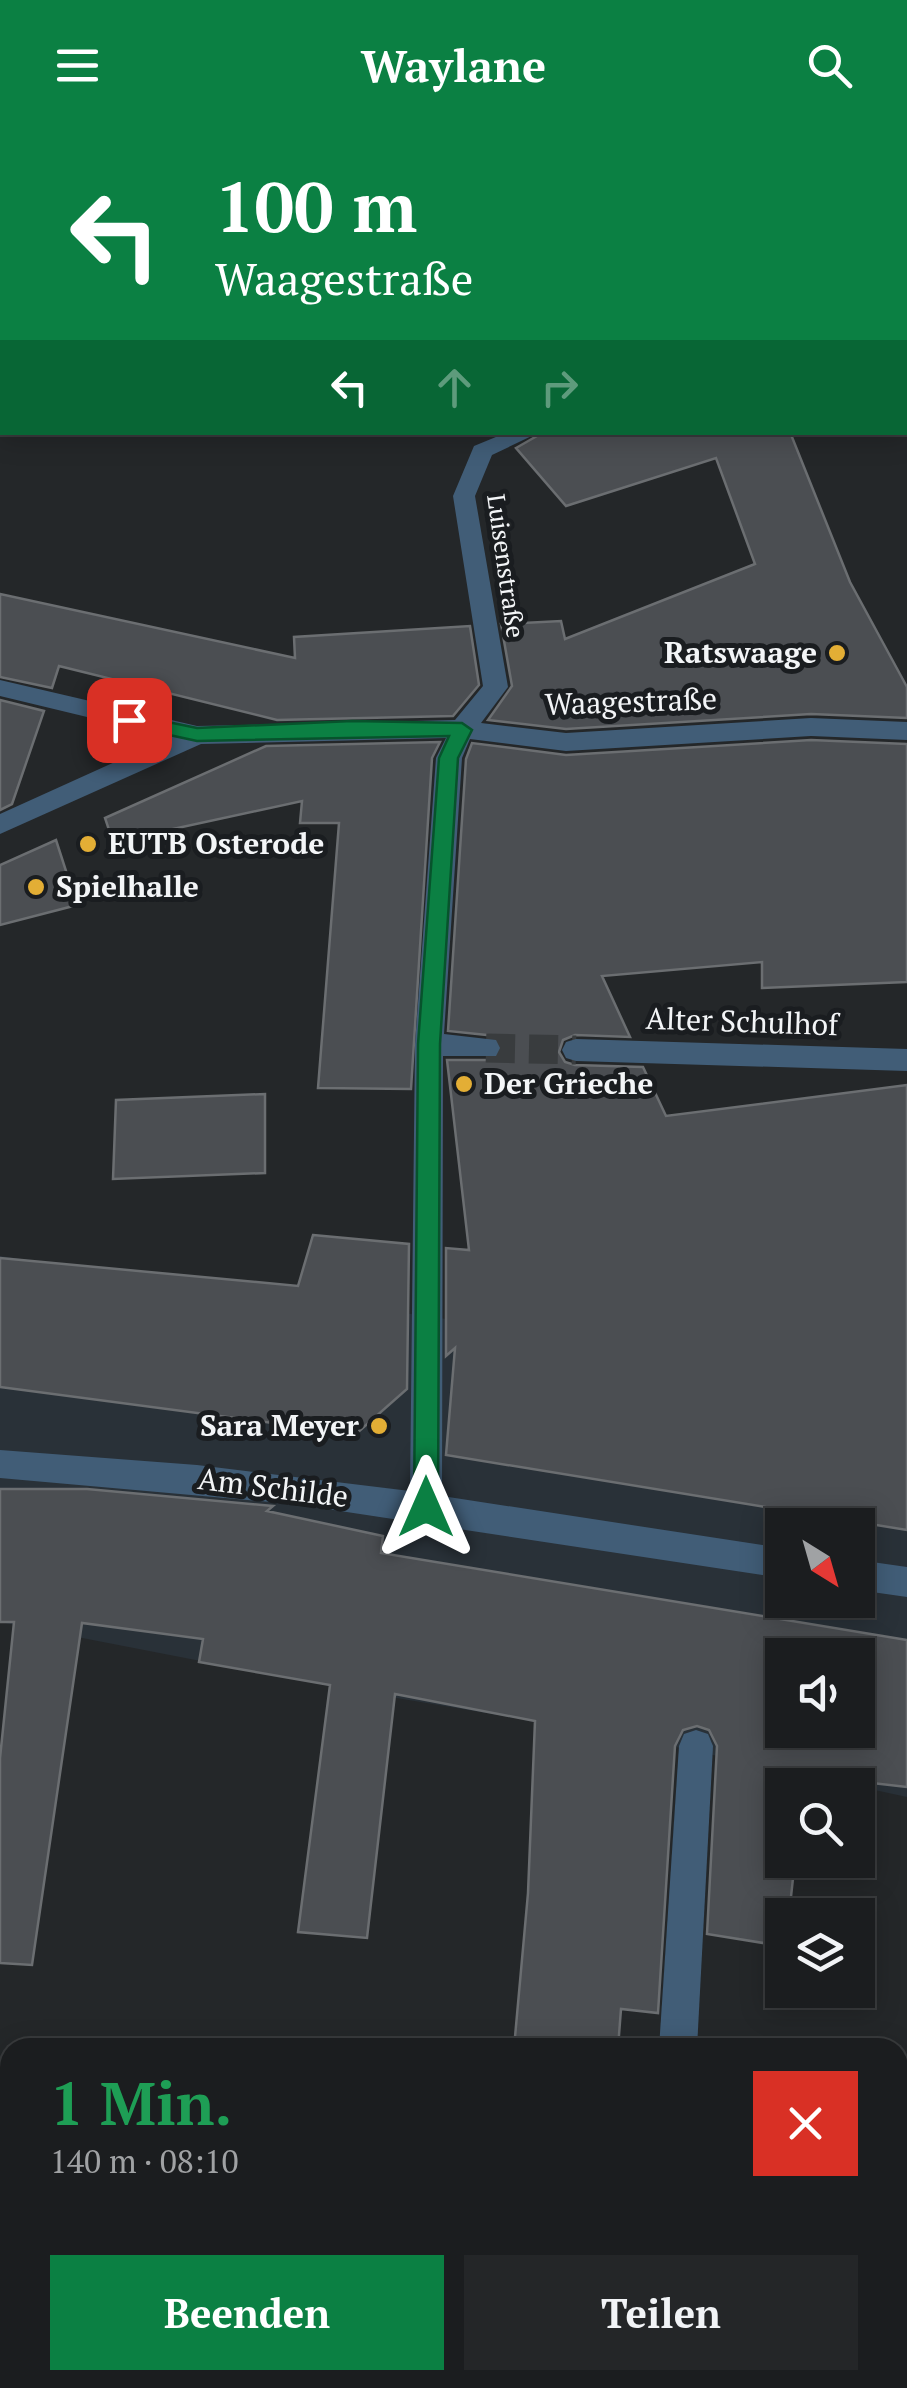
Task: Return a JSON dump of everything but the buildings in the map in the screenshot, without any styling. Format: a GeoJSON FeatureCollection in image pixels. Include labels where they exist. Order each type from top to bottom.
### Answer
{"type":"FeatureCollection","features":[{"type":"Feature","properties":{"kind":"street","name":"Luisenstraße"},"geometry":{"type":"LineString","coordinates":[[462,730],[496,687],[464,496],[482,452],[522,435]]}},
{"type":"Feature","properties":{"kind":"street","name":"Waagestraße"},"geometry":{"type":"LineString","coordinates":[[0,688],[61,706],[197,735],[352,728],[462,730],[566,742],[811,726],[907,732]]}},
{"type":"Feature","properties":{"kind":"street"},"geometry":{"type":"LineString","coordinates":[[426,1507],[429,1044],[448,758],[462,730]]}},
{"type":"Feature","properties":{"kind":"street"},"geometry":{"type":"LineString","coordinates":[[0,825],[197,735]]}},
{"type":"Feature","properties":{"kind":"street"},"geometry":{"type":"LineString","coordinates":[[429,1044],[486,1048]]}},
{"type":"Feature","properties":{"kind":"street","name":"Alter Schulhof"},"geometry":{"type":"LineString","coordinates":[[576,1050],[907,1060]]}},
{"type":"Feature","properties":{"kind":"street","name":"Am Schilde"},"geometry":{"type":"LineString","coordinates":[[0,1464],[130,1470],[426,1507],[765,1560]]}},
{"type":"Feature","properties":{"kind":"street"},"geometry":{"type":"LineString","coordinates":[[875,1577],[907,1582]]}},
{"type":"Feature","properties":{"kind":"street"},"geometry":{"type":"LineString","coordinates":[[679,2038],[696,1746]]}},
{"type":"Feature","properties":{"kind":"shaded area"},"geometry":{"type":"Polygon","coordinates":[[[0,1256],[907,1384],[907,1797],[875,1790],[875,1768],[773,1768],[634,1738],[361,1692],[0,1622],[0,1256]]]}},
{"type":"Feature","properties":{"kind":"tunnel"},"geometry":{"type":"LineString","coordinates":[[486,1048],[576,1050]]}},
{"type":"Feature","properties":{"kind":"place","name":"Ratswaage"},"geometry":{"type":"Point","coordinates":[837,653]}},
{"type":"Feature","properties":{"kind":"place","name":"EUTB Osterode"},"geometry":{"type":"Point","coordinates":[88,844]}},
{"type":"Feature","properties":{"kind":"place","name":"Spielhalle"},"geometry":{"type":"Point","coordinates":[36,887]}},
{"type":"Feature","properties":{"kind":"place","name":"Der Grieche"},"geometry":{"type":"Point","coordinates":[464,1084]}},
{"type":"Feature","properties":{"kind":"place","name":"Sara Meyer"},"geometry":{"type":"Point","coordinates":[379,1426]}},
{"type":"Feature","properties":{"kind":"route"},"geometry":{"type":"LineString","coordinates":[[129,720],[197,735],[352,728],[462,730],[448,758],[429,1044],[426,1507]]}}]}
